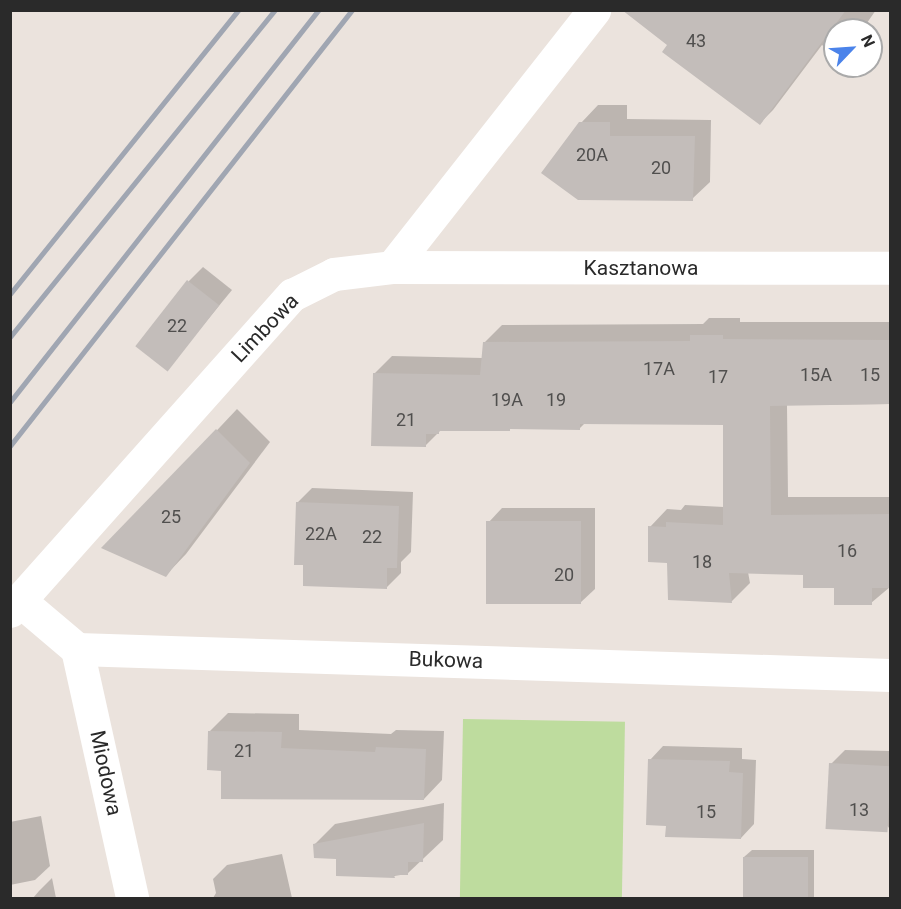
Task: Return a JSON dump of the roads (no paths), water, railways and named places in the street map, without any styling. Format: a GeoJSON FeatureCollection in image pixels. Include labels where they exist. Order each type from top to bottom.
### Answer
{"type":"FeatureCollection","features":[{"type":"Feature","properties":{"kind":"street"},"geometry":{"type":"LineString","coordinates":[[392,267],[594,10]]}},
{"type":"Feature","properties":{"kind":"street","name":"Kasztanowa"},"geometry":{"type":"LineString","coordinates":[[392,267],[891,268]]}},
{"type":"Feature","properties":{"kind":"street","name":"Limbowa"},"geometry":{"type":"LineString","coordinates":[[15,606],[292,296],[334,274],[392,267]]}},
{"type":"Feature","properties":{"kind":"street"},"geometry":{"type":"LineString","coordinates":[[15,606],[77,649]]}},
{"type":"Feature","properties":{"kind":"street","name":"Bukowa"},"geometry":{"type":"LineString","coordinates":[[77,649],[891,675]]}},
{"type":"Feature","properties":{"kind":"street","name":"Miodowa"},"geometry":{"type":"LineString","coordinates":[[77,649],[132,898]]}},
{"type":"Feature","properties":{"kind":"railway"},"geometry":{"type":"LineString","coordinates":[[10,294],[238,10]]}},
{"type":"Feature","properties":{"kind":"railway"},"geometry":{"type":"LineString","coordinates":[[10,337],[275,10]]}},
{"type":"Feature","properties":{"kind":"railway"},"geometry":{"type":"LineString","coordinates":[[10,402],[319,10]]}},
{"type":"Feature","properties":{"kind":"railway"},"geometry":{"type":"LineString","coordinates":[[10,446],[352,10]]}}]}
